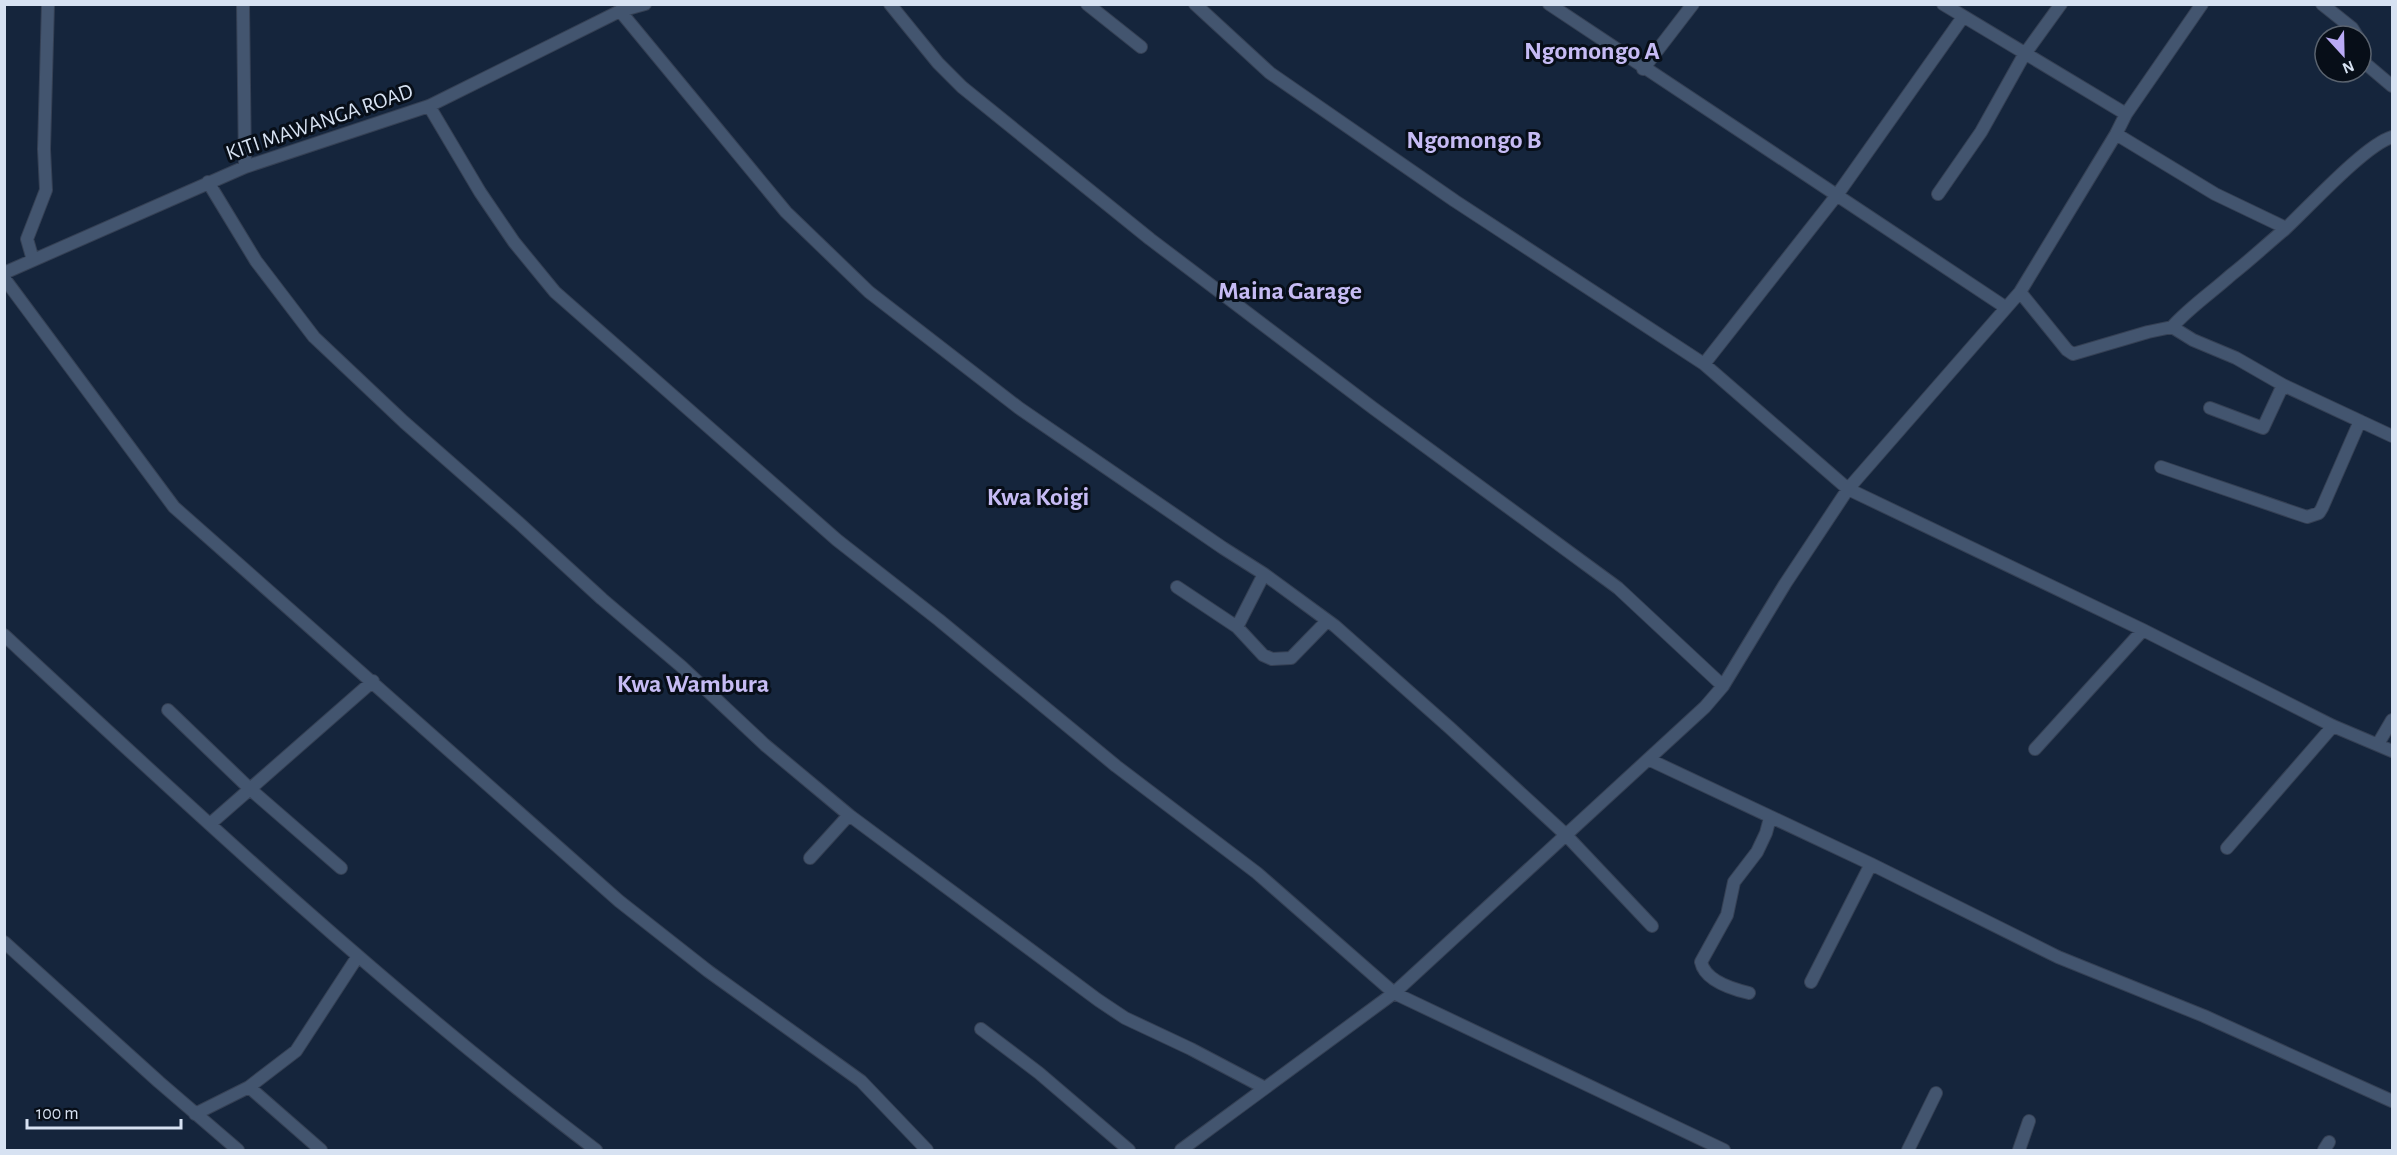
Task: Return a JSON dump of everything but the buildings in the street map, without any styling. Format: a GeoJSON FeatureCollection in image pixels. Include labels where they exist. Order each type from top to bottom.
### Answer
{"type":"FeatureCollection","features":[{"type":"Feature","properties":{"kind":"street"},"geometry":{"type":"LineString","coordinates":[[33,260],[27,239],[46,190],[44,149],[48,4]]}},
{"type":"Feature","properties":{"kind":"street"},"geometry":{"type":"LineString","coordinates":[[243,4],[245,167]]}},
{"type":"Feature","properties":{"kind":"street"},"geometry":{"type":"LineString","coordinates":[[890,4],[938,63],[962,87],[1150,239],[1382,415],[1618,588],[1723,686]]}},
{"type":"Feature","properties":{"kind":"street"},"geometry":{"type":"LineString","coordinates":[[1087,4],[1141,47]]}},
{"type":"Feature","properties":{"kind":"street"},"geometry":{"type":"LineString","coordinates":[[1195,4],[1270,73],[1455,201],[1704,364],[1848,489],[2143,630],[2333,726],[2392,751]]}},
{"type":"Feature","properties":{"kind":"street"},"geometry":{"type":"LineString","coordinates":[[1549,4],[1643,69],[2005,307]]}},
{"type":"Feature","properties":{"kind":"street"},"geometry":{"type":"LineString","coordinates":[[1643,69],[1693,4]]}},
{"type":"Feature","properties":{"kind":"street"},"geometry":{"type":"LineString","coordinates":[[1943,4],[2024,55],[2126,114]]}},
{"type":"Feature","properties":{"kind":"street"},"geometry":{"type":"LineString","coordinates":[[1938,194],[1981,132],[2024,55],[2061,4]]}},
{"type":"Feature","properties":{"kind":"street"},"geometry":{"type":"LineString","coordinates":[[1181,1150],[1395,993],[1565,834],[1650,760],[1706,707],[1723,686],[1785,584],[1848,489],[2020,292],[2126,114],[2202,4]]}},
{"type":"Feature","properties":{"kind":"street"},"geometry":{"type":"LineString","coordinates":[[2322,4],[2347,24]]}},
{"type":"Feature","properties":{"kind":"street","name":"KITI MAWANGA ROAD"},"geometry":{"type":"LineString","coordinates":[[4,273],[245,167],[429,106],[620,11],[640,6]]}},
{"type":"Feature","properties":{"kind":"street"},"geometry":{"type":"LineString","coordinates":[[620,11],[786,212],[869,292],[1019,408],[1264,574],[1327,621],[1441,720],[1565,834],[1652,926]]}},
{"type":"Feature","properties":{"kind":"street"},"geometry":{"type":"LineString","coordinates":[[1704,364],[1837,195],[1963,17]]}},
{"type":"Feature","properties":{"kind":"street"},"geometry":{"type":"LineString","coordinates":[[2373,70],[2392,86]]}},
{"type":"Feature","properties":{"kind":"street"},"geometry":{"type":"LineString","coordinates":[[429,106],[480,192],[514,242],[555,292],[837,540],[939,620],[1116,766],[1257,873],[1395,993],[1724,1150]]}},
{"type":"Feature","properties":{"kind":"street"},"geometry":{"type":"LineString","coordinates":[[2116,134],[2215,194],[2286,228]]}},
{"type":"Feature","properties":{"kind":"street"},"geometry":{"type":"LineString","coordinates":[[2020,292],[2067,350],[2073,354],[2172,327],[2190,308],[2286,228],[2353,165],[2382,141],[2392,137]]}},
{"type":"Feature","properties":{"kind":"street"},"geometry":{"type":"LineString","coordinates":[[208,182],[256,261],[314,337],[404,422],[602,599],[682,667],[765,745],[849,815],[1098,1000],[1125,1018],[1191,1048],[1265,1088]]}},
{"type":"Feature","properties":{"kind":"street"},"geometry":{"type":"LineString","coordinates":[[4,278],[174,507],[619,901],[708,971],[861,1081],[927,1150]]}},
{"type":"Feature","properties":{"kind":"street"},"geometry":{"type":"LineString","coordinates":[[2172,327],[2193,340],[2236,358],[2283,385],[2392,436]]}},
{"type":"Feature","properties":{"kind":"street"},"geometry":{"type":"LineString","coordinates":[[2210,408],[2263,428],[2283,385]]}},
{"type":"Feature","properties":{"kind":"street"},"geometry":{"type":"LineString","coordinates":[[2161,467],[2307,517],[2314,516],[2322,507],[2360,421]]}},
{"type":"Feature","properties":{"kind":"street"},"geometry":{"type":"LineString","coordinates":[[1237,627],[1264,574]]}},
{"type":"Feature","properties":{"kind":"street"},"geometry":{"type":"LineString","coordinates":[[1177,587],[1237,627],[1263,655],[1272,660],[1291,658],[1327,621]]}},
{"type":"Feature","properties":{"kind":"street"},"geometry":{"type":"LineString","coordinates":[[2035,749],[2143,630]]}},
{"type":"Feature","properties":{"kind":"street"},"geometry":{"type":"LineString","coordinates":[[4,635],[358,956],[442,1029],[596,1150]]}},
{"type":"Feature","properties":{"kind":"street"},"geometry":{"type":"LineString","coordinates":[[210,824],[373,681]]}},
{"type":"Feature","properties":{"kind":"street"},"geometry":{"type":"LineString","coordinates":[[168,710],[250,789],[341,868]]}},
{"type":"Feature","properties":{"kind":"street"},"geometry":{"type":"LineString","coordinates":[[2378,744],[2392,720]]}},
{"type":"Feature","properties":{"kind":"street"},"geometry":{"type":"LineString","coordinates":[[2227,848],[2333,726]]}},
{"type":"Feature","properties":{"kind":"street"},"geometry":{"type":"LineString","coordinates":[[1650,760],[1871,864],[2058,957],[2204,1016],[2392,1101]]}},
{"type":"Feature","properties":{"kind":"street"},"geometry":{"type":"LineString","coordinates":[[810,858],[849,815]]}},
{"type":"Feature","properties":{"kind":"street"},"geometry":{"type":"LineString","coordinates":[[1749,993],[1714,980],[1703,969],[1701,962],[1727,915],[1734,882],[1757,852],[1770,818]]}},
{"type":"Feature","properties":{"kind":"street"},"geometry":{"type":"LineString","coordinates":[[1811,982],[1871,864]]}},
{"type":"Feature","properties":{"kind":"street"},"geometry":{"type":"LineString","coordinates":[[4,942],[238,1150]]}},
{"type":"Feature","properties":{"kind":"street"},"geometry":{"type":"LineString","coordinates":[[195,1114],[249,1087],[296,1051],[358,956]]}},
{"type":"Feature","properties":{"kind":"street"},"geometry":{"type":"LineString","coordinates":[[981,1029],[1032,1066],[1129,1150]]}},
{"type":"Feature","properties":{"kind":"street"},"geometry":{"type":"LineString","coordinates":[[249,1087],[321,1150]]}},
{"type":"Feature","properties":{"kind":"street"},"geometry":{"type":"LineString","coordinates":[[1908,1150],[1936,1093]]}},
{"type":"Feature","properties":{"kind":"street"},"geometry":{"type":"LineString","coordinates":[[2019,1150],[2029,1121]]}},
{"type":"Feature","properties":{"kind":"district","name":"Ngomongo A"},"geometry":{"type":"Point","coordinates":[1592,50]}},
{"type":"Feature","properties":{"kind":"district","name":"Ngomongo B"},"geometry":{"type":"Point","coordinates":[1474,139]}},
{"type":"Feature","properties":{"kind":"district","name":"Maina Garage"},"geometry":{"type":"Point","coordinates":[1290,290]}},
{"type":"Feature","properties":{"kind":"district","name":"Kwa Koigi"},"geometry":{"type":"Point","coordinates":[1038,496]}},
{"type":"Feature","properties":{"kind":"district","name":"Kwa Wambura"},"geometry":{"type":"Point","coordinates":[693,683]}}]}
